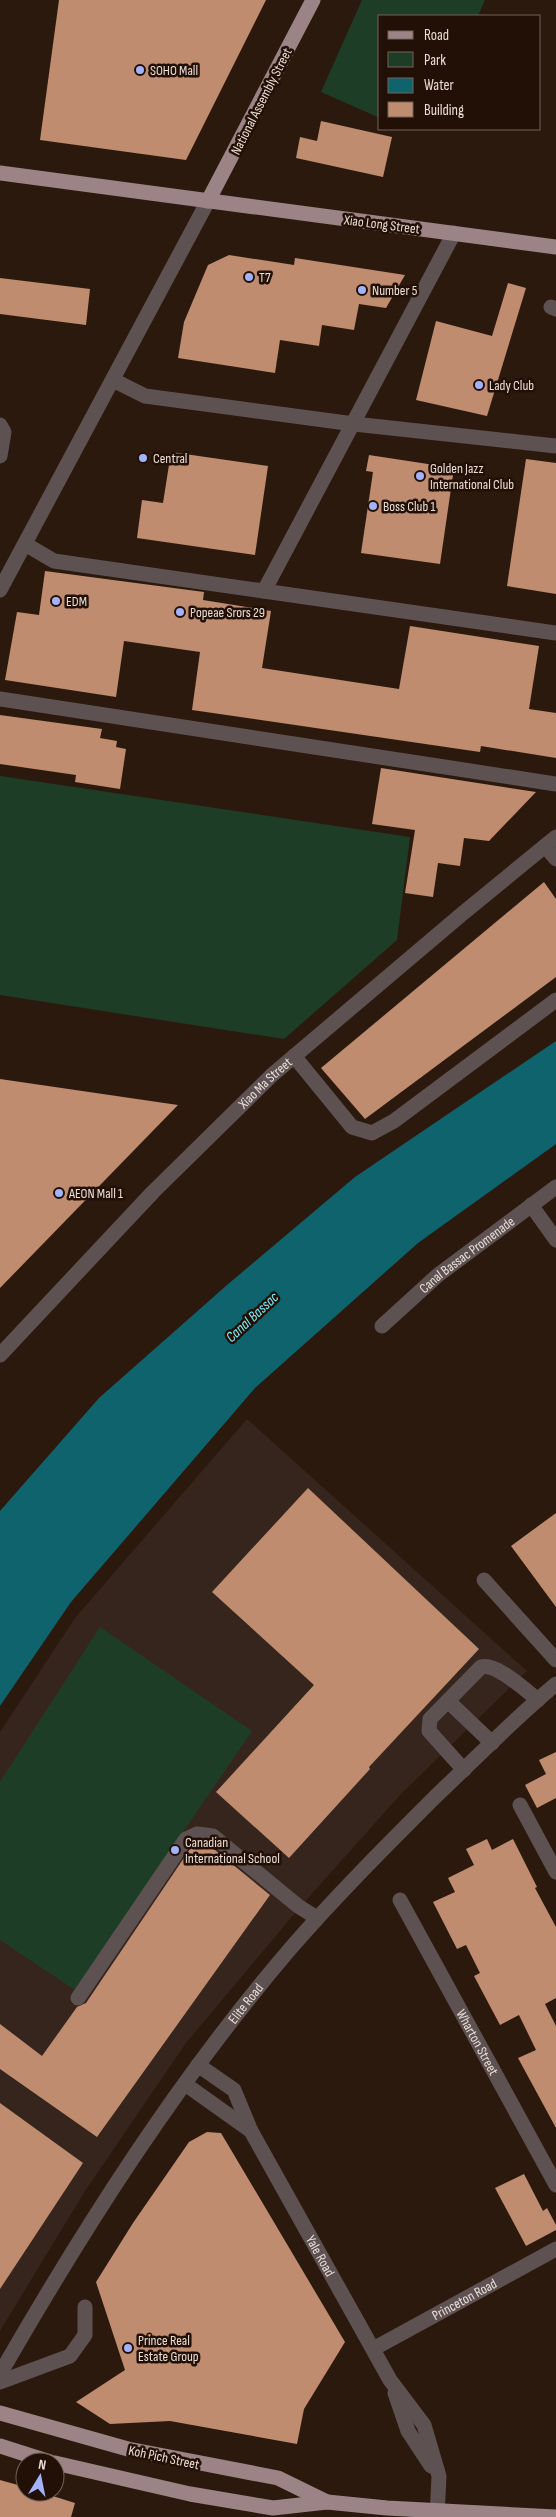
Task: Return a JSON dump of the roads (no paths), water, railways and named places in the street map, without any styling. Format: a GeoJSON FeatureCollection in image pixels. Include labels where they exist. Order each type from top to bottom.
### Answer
{"type":"FeatureCollection","features":[{"type":"Feature","properties":{"kind":"main road","name":"National Assembly Street"},"geometry":{"type":"LineString","coordinates":[[208,201],[313,0]]}},
{"type":"Feature","properties":{"kind":"main road","name":"Xiao Long Street"},"geometry":{"type":"LineString","coordinates":[[0,173],[556,247]]}},
{"type":"Feature","properties":{"kind":"main road","name":"Koh Pich Street"},"geometry":{"type":"LineString","coordinates":[[0,2412],[128,2449],[278,2478],[327,2502]]}},
{"type":"Feature","properties":{"kind":"main road"},"geometry":{"type":"LineString","coordinates":[[0,2446],[19,2452]]}},
{"type":"Feature","properties":{"kind":"main road","name":"Koh Pich Street"},"geometry":{"type":"LineString","coordinates":[[65,2465],[190,2494],[274,2508],[327,2502],[437,2514],[556,2517]]}},
{"type":"Feature","properties":{"kind":"street"},"geometry":{"type":"LineString","coordinates":[[0,590],[208,201]]}},
{"type":"Feature","properties":{"kind":"street"},"geometry":{"type":"LineString","coordinates":[[264,591],[454,233]]}},
{"type":"Feature","properties":{"kind":"street"},"geometry":{"type":"LineString","coordinates":[[113,380],[145,396],[354,424],[556,446]]}},
{"type":"Feature","properties":{"kind":"street"},"geometry":{"type":"LineString","coordinates":[[0,425],[4,432],[0,456]]}},
{"type":"Feature","properties":{"kind":"street"},"geometry":{"type":"LineString","coordinates":[[24,544],[54,561],[556,632]]}},
{"type":"Feature","properties":{"kind":"street"},"geometry":{"type":"LineString","coordinates":[[0,699],[556,784]]}},
{"type":"Feature","properties":{"kind":"street"},"geometry":{"type":"LineString","coordinates":[[550,842],[556,859]]}},
{"type":"Feature","properties":{"kind":"street","name":"Xiao Ma Street"},"geometry":{"type":"LineString","coordinates":[[0,1355],[153,1192],[272,1075],[550,842]]}},
{"type":"Feature","properties":{"kind":"street"},"geometry":{"type":"LineString","coordinates":[[294,1056],[352,1126],[372,1133],[394,1121],[556,1000]]}},
{"type":"Feature","properties":{"kind":"street","name":"Canal Bassac Promenade"},"geometry":{"type":"LineString","coordinates":[[382,1326],[438,1275],[556,1187]]}},
{"type":"Feature","properties":{"kind":"street"},"geometry":{"type":"LineString","coordinates":[[531,1205],[556,1240]]}},
{"type":"Feature","properties":{"kind":"street"},"geometry":{"type":"LineString","coordinates":[[484,1580],[556,1660]]}},
{"type":"Feature","properties":{"kind":"street"},"geometry":{"type":"LineString","coordinates":[[464,1770],[429,1730],[430,1719],[481,1667],[495,1668],[538,1700]]}},
{"type":"Feature","properties":{"kind":"street","name":"Elite Road"},"geometry":{"type":"LineString","coordinates":[[0,2374],[110,2192],[198,2065],[263,1982],[317,1918],[464,1770],[556,1684]]}},
{"type":"Feature","properties":{"kind":"street"},"geometry":{"type":"LineString","coordinates":[[448,1700],[492,1743]]}},
{"type":"Feature","properties":{"kind":"street"},"geometry":{"type":"LineString","coordinates":[[520,1805],[556,1872]]}},
{"type":"Feature","properties":{"kind":"street"},"geometry":{"type":"LineString","coordinates":[[78,1998],[186,1839],[197,1834],[212,1836],[298,1906],[317,1918]]}},
{"type":"Feature","properties":{"kind":"street","name":"Wharton Street"},"geometry":{"type":"LineString","coordinates":[[400,1900],[556,2185]]}},
{"type":"Feature","properties":{"kind":"street","name":"Yale Road"},"geometry":{"type":"LineString","coordinates":[[198,2065],[234,2090],[251,2131],[390,2380],[424,2425],[438,2476],[437,2514]]}},
{"type":"Feature","properties":{"kind":"street","name":"Yale Road"},"geometry":{"type":"LineString","coordinates":[[185,2084],[251,2131]]}},
{"type":"Feature","properties":{"kind":"street","name":"Princeton Road"},"geometry":{"type":"LineString","coordinates":[[373,2349],[556,2249]]}},
{"type":"Feature","properties":{"kind":"street"},"geometry":{"type":"LineString","coordinates":[[0,2382],[70,2356],[85,2334],[85,2307]]}},
{"type":"Feature","properties":{"kind":"water","name":"Canal Bassac"},"geometry":{"type":"Polygon","coordinates":[[[556,1041],[556,1144],[418,1243],[255,1388],[71,1602],[0,1706],[0,1511],[99,1398],[227,1285],[355,1177],[556,1041]]]}},
{"type":"Feature","properties":{"kind":"place","name":"SOHO Mall"},"geometry":{"type":"Point","coordinates":[140,70]}},
{"type":"Feature","properties":{"kind":"place","name":"T7"},"geometry":{"type":"Point","coordinates":[249,277]}},
{"type":"Feature","properties":{"kind":"place","name":"Number 5"},"geometry":{"type":"Point","coordinates":[362,290]}},
{"type":"Feature","properties":{"kind":"place","name":"Lady Club"},"geometry":{"type":"Point","coordinates":[479,385]}},
{"type":"Feature","properties":{"kind":"place","name":"Central"},"geometry":{"type":"Point","coordinates":[143,458]}},
{"type":"Feature","properties":{"kind":"place","name":"Golden Jazz International Club"},"geometry":{"type":"Point","coordinates":[420,476]}},
{"type":"Feature","properties":{"kind":"place","name":"Boss Club 1"},"geometry":{"type":"Point","coordinates":[373,506]}},
{"type":"Feature","properties":{"kind":"place","name":"EDM"},"geometry":{"type":"Point","coordinates":[56,601]}},
{"type":"Feature","properties":{"kind":"place","name":"Popeae Srors 29"},"geometry":{"type":"Point","coordinates":[180,612]}},
{"type":"Feature","properties":{"kind":"place","name":"AEON Mall 1"},"geometry":{"type":"Point","coordinates":[59,1193]}},
{"type":"Feature","properties":{"kind":"place","name":"Canadian International School"},"geometry":{"type":"Point","coordinates":[175,1850]}},
{"type":"Feature","properties":{"kind":"place","name":"Prince Real Estate Group"},"geometry":{"type":"Point","coordinates":[128,2348]}}]}
